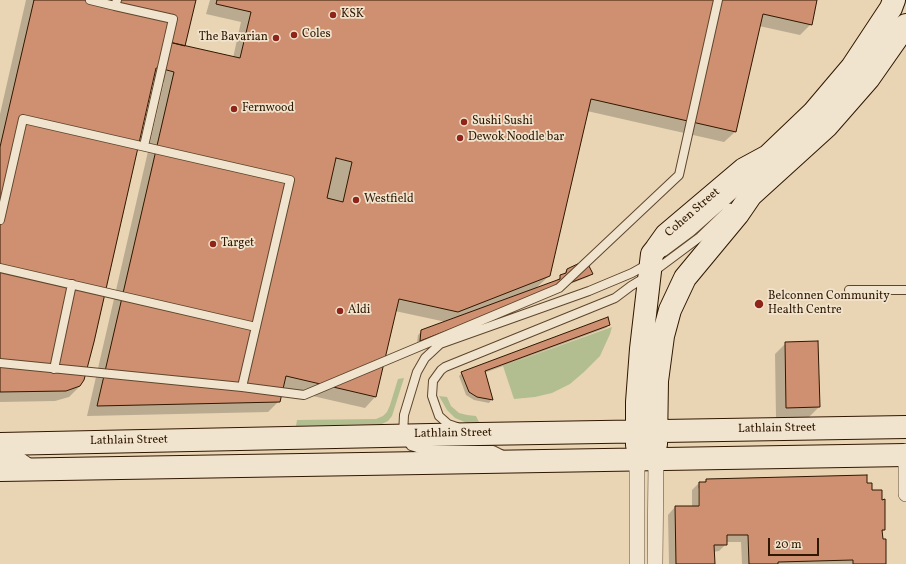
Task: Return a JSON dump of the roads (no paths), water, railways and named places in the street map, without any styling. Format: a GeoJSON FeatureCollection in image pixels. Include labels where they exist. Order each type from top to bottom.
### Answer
{"type":"FeatureCollection","features":[{"type":"Feature","properties":{"kind":"street","name":"Cohen Street"},"geometry":{"type":"LineString","coordinates":[[646,431],[637,402],[640,349],[652,254],[666,235],[744,169],[768,156],[813,113],[852,67],[891,8],[894,0]]}},
{"type":"Feature","properties":{"kind":"street","name":"Cohen Street"},"geometry":{"type":"LineString","coordinates":[[655,564],[646,460],[646,431],[657,381],[663,336],[670,310],[685,278],[751,196],[827,126],[869,78],[906,24]]}},
{"type":"Feature","properties":{"kind":"street","name":"Lathlain Street"},"geometry":{"type":"LineString","coordinates":[[0,444],[403,435],[906,427]]}},
{"type":"Feature","properties":{"kind":"street"},"geometry":{"type":"LineString","coordinates":[[0,470],[646,460],[906,454],[906,494]]}},
{"type":"Feature","properties":{"kind":"street","name":"Cohen Street"},"geometry":{"type":"LineString","coordinates":[[637,564],[646,460]]}},
{"type":"Feature","properties":{"kind":"lane"},"geometry":{"type":"LineString","coordinates":[[90,0],[116,3],[173,19],[144,146]]}},
{"type":"Feature","properties":{"kind":"lane"},"geometry":{"type":"LineString","coordinates":[[0,363],[242,387],[304,395],[559,288],[679,175],[718,0]]}},
{"type":"Feature","properties":{"kind":"lane"},"geometry":{"type":"LineString","coordinates":[[0,220],[23,118],[290,180],[242,387]]}},
{"type":"Feature","properties":{"kind":"lane"},"geometry":{"type":"LineString","coordinates":[[479,434],[448,424],[439,416],[432,396],[432,391],[433,381],[441,370],[445,367],[615,298],[631,286],[650,268],[700,237],[733,205],[751,196]]}},
{"type":"Feature","properties":{"kind":"lane"},"geometry":{"type":"LineString","coordinates":[[0,268],[256,327]]}},
{"type":"Feature","properties":{"kind":"lane"},"geometry":{"type":"LineString","coordinates":[[516,462],[493,450],[423,450],[411,446],[403,435],[404,415],[417,372],[425,358],[440,344],[589,291],[632,273],[650,268]]}},
{"type":"Feature","properties":{"kind":"lane"},"geometry":{"type":"LineString","coordinates":[[54,369],[72,284]]}},
{"type":"Feature","properties":{"kind":"lane"},"geometry":{"type":"LineString","coordinates":[[849,290],[906,290]]}},
{"type":"Feature","properties":{"kind":"lane"},"geometry":{"type":"LineString","coordinates":[[0,456],[20,456],[40,470]]}},
{"type":"Feature","properties":{"kind":"place","name":"KSK"},"geometry":{"type":"Point","coordinates":[333,15]}},
{"type":"Feature","properties":{"kind":"place","name":"Coles"},"geometry":{"type":"Point","coordinates":[294,35]}},
{"type":"Feature","properties":{"kind":"place","name":"The Bavarian"},"geometry":{"type":"Point","coordinates":[276,38]}},
{"type":"Feature","properties":{"kind":"place","name":"Fernwood"},"geometry":{"type":"Point","coordinates":[234,109]}},
{"type":"Feature","properties":{"kind":"place","name":"Sushi Sushi"},"geometry":{"type":"Point","coordinates":[464,122]}},
{"type":"Feature","properties":{"kind":"place","name":"Dewok Noodle bar"},"geometry":{"type":"Point","coordinates":[460,138]}},
{"type":"Feature","properties":{"kind":"place","name":"Westfield"},"geometry":{"type":"Point","coordinates":[356,200]}},
{"type":"Feature","properties":{"kind":"place","name":"Target"},"geometry":{"type":"Point","coordinates":[213,244]}},
{"type":"Feature","properties":{"kind":"place","name":"Belconnen Community Health Centre"},"geometry":{"type":"Point","coordinates":[759,304]}},
{"type":"Feature","properties":{"kind":"place","name":"Aldi"},"geometry":{"type":"Point","coordinates":[340,311]}}]}
